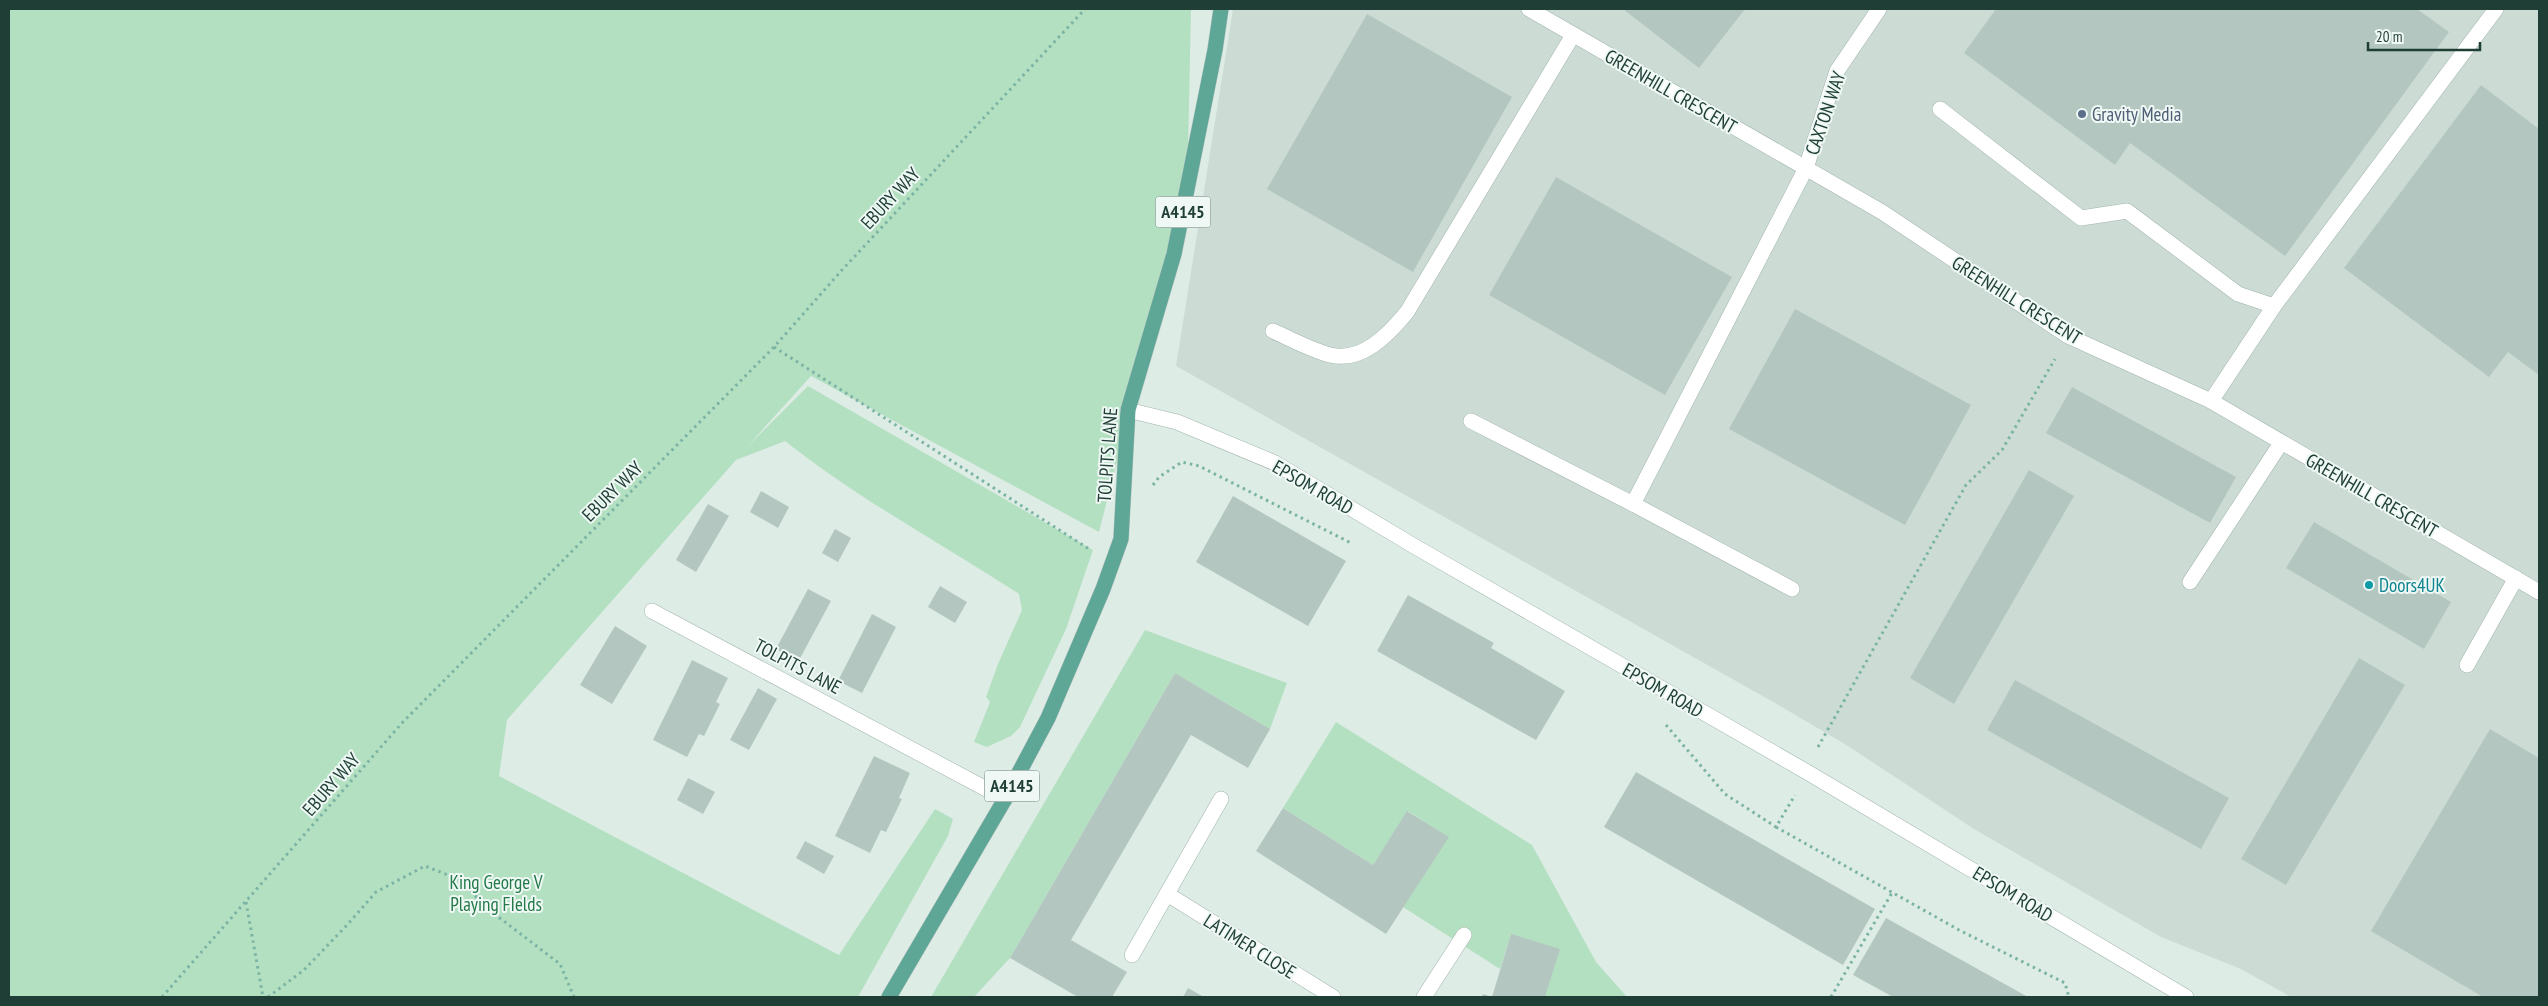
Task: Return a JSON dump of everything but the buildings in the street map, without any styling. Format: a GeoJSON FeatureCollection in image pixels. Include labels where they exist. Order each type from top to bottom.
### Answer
{"type":"FeatureCollection","features":[{"type":"Feature","properties":{"kind":"main road","name":"TOLPITS LANE"},"geometry":{"type":"LineString","coordinates":[[888,997],[1005,799],[1048,718],[1103,588],[1121,539],[1128,410],[1174,254],[1215,50],[1221,9]]}},
{"type":"Feature","properties":{"kind":"street","name":"GREENHILL CRESCENT"},"geometry":{"type":"LineString","coordinates":[[1529,9],[1882,212],[2068,336],[2211,401],[2539,592]]}},
{"type":"Feature","properties":{"kind":"street","name":"CAXTON WAY"},"geometry":{"type":"LineString","coordinates":[[1633,504],[1806,168],[1837,71],[1879,9]]}},
{"type":"Feature","properties":{"kind":"street"},"geometry":{"type":"LineString","coordinates":[[2211,401],[2274,306],[2488,12]]}},
{"type":"Feature","properties":{"kind":"street"},"geometry":{"type":"LineString","coordinates":[[1273,331],[1331,355],[1352,355],[1374,345],[1394,329],[1407,312],[1573,35]]}},
{"type":"Feature","properties":{"kind":"street"},"geometry":{"type":"LineString","coordinates":[[1940,109],[2081,218],[2127,211],[2238,294],[2274,306]]}},
{"type":"Feature","properties":{"kind":"street","name":"EPSOM ROAD"},"geometry":{"type":"LineString","coordinates":[[1128,410],[1177,422],[1275,463],[1422,551],[1807,772],[2186,997]]}},
{"type":"Feature","properties":{"kind":"street"},"geometry":{"type":"LineString","coordinates":[[1471,421],[1633,504],[1792,590]]}},
{"type":"Feature","properties":{"kind":"street"},"geometry":{"type":"LineString","coordinates":[[2190,582],[2281,443]]}},
{"type":"Feature","properties":{"kind":"street"},"geometry":{"type":"LineString","coordinates":[[2467,666],[2516,578]]}},
{"type":"Feature","properties":{"kind":"street","name":"TOLPITS LANE"},"geometry":{"type":"LineString","coordinates":[[652,611],[1005,799]]}},
{"type":"Feature","properties":{"kind":"street"},"geometry":{"type":"LineString","coordinates":[[1132,955],[1222,799]]}},
{"type":"Feature","properties":{"kind":"street","name":"LATIMER CLOSE"},"geometry":{"type":"LineString","coordinates":[[1167,894],[1333,997]]}},
{"type":"Feature","properties":{"kind":"street"},"geometry":{"type":"LineString","coordinates":[[1424,997],[1464,935]]}},
{"type":"Feature","properties":{"kind":"path","name":"EBURY WAY"},"geometry":{"type":"LineString","coordinates":[[162,997],[402,723],[774,347],[842,270],[1086,9]]}},
{"type":"Feature","properties":{"kind":"path"},"geometry":{"type":"LineString","coordinates":[[1776,827],[1807,772],[1817,749],[1966,485],[2002,450],[2068,336]]}},
{"type":"Feature","properties":{"kind":"path"},"geometry":{"type":"LineString","coordinates":[[774,347],[1091,551]]}},
{"type":"Feature","properties":{"kind":"path"},"geometry":{"type":"LineString","coordinates":[[1148,494],[1158,476],[1169,469],[1182,462],[1199,466],[1359,547]]}},
{"type":"Feature","properties":{"kind":"path"},"geometry":{"type":"LineString","coordinates":[[1660,720],[1725,794],[1776,827],[1893,891],[1959,930],[2064,984],[2068,997]]}},
{"type":"Feature","properties":{"kind":"path"},"geometry":{"type":"LineString","coordinates":[[268,997],[304,970],[376,892],[425,866],[463,881],[484,906],[560,964],[574,997]]}},
{"type":"Feature","properties":{"kind":"path"},"geometry":{"type":"LineString","coordinates":[[1831,997],[1893,891]]}},
{"type":"Feature","properties":{"kind":"path"},"geometry":{"type":"LineString","coordinates":[[246,902],[263,997]]}},
{"type":"Feature","properties":{"kind":"shaded area"},"geometry":{"type":"Polygon","coordinates":[[[1233,9],[2539,9],[2539,997],[2291,997],[2241,969],[2161,937],[1974,829],[1848,746],[1775,703],[1176,366],[1233,9]]]}},
{"type":"Feature","properties":{"kind":"green space","name":"King George V Playing FIelds"},"geometry":{"type":"Polygon","coordinates":[[[9,9],[1191,10],[1188,151],[1180,215],[1099,532],[811,376],[747,447],[808,386],[1093,550],[1066,629],[1020,727],[1011,736],[987,747],[974,742],[990,702],[986,697],[998,664],[1022,610],[1019,594],[841,482],[785,441],[736,460],[507,720],[499,776],[839,955],[935,809],[953,819],[948,836],[858,997],[9,997],[9,9]]]}},
{"type":"Feature","properties":{"kind":"green space"},"geometry":{"type":"Polygon","coordinates":[[[1145,630],[1287,683],[1270,729],[1175,673],[1010,958],[974,997],[931,997],[1145,630]]]}},
{"type":"Feature","properties":{"kind":"green space"},"geometry":{"type":"Polygon","coordinates":[[[1336,722],[1532,845],[1596,962],[1627,997],[1545,997],[1511,934],[1500,969],[1403,907],[1448,837],[1408,811],[1373,865],[1283,808],[1336,722]]]}},
{"type":"Feature","properties":{"kind":"place","name":"Gravity Media"},"geometry":{"type":"Point","coordinates":[2082,114]}},
{"type":"Feature","properties":{"kind":"place","name":"Doors4UK"},"geometry":{"type":"Point","coordinates":[2369,585]}}]}
